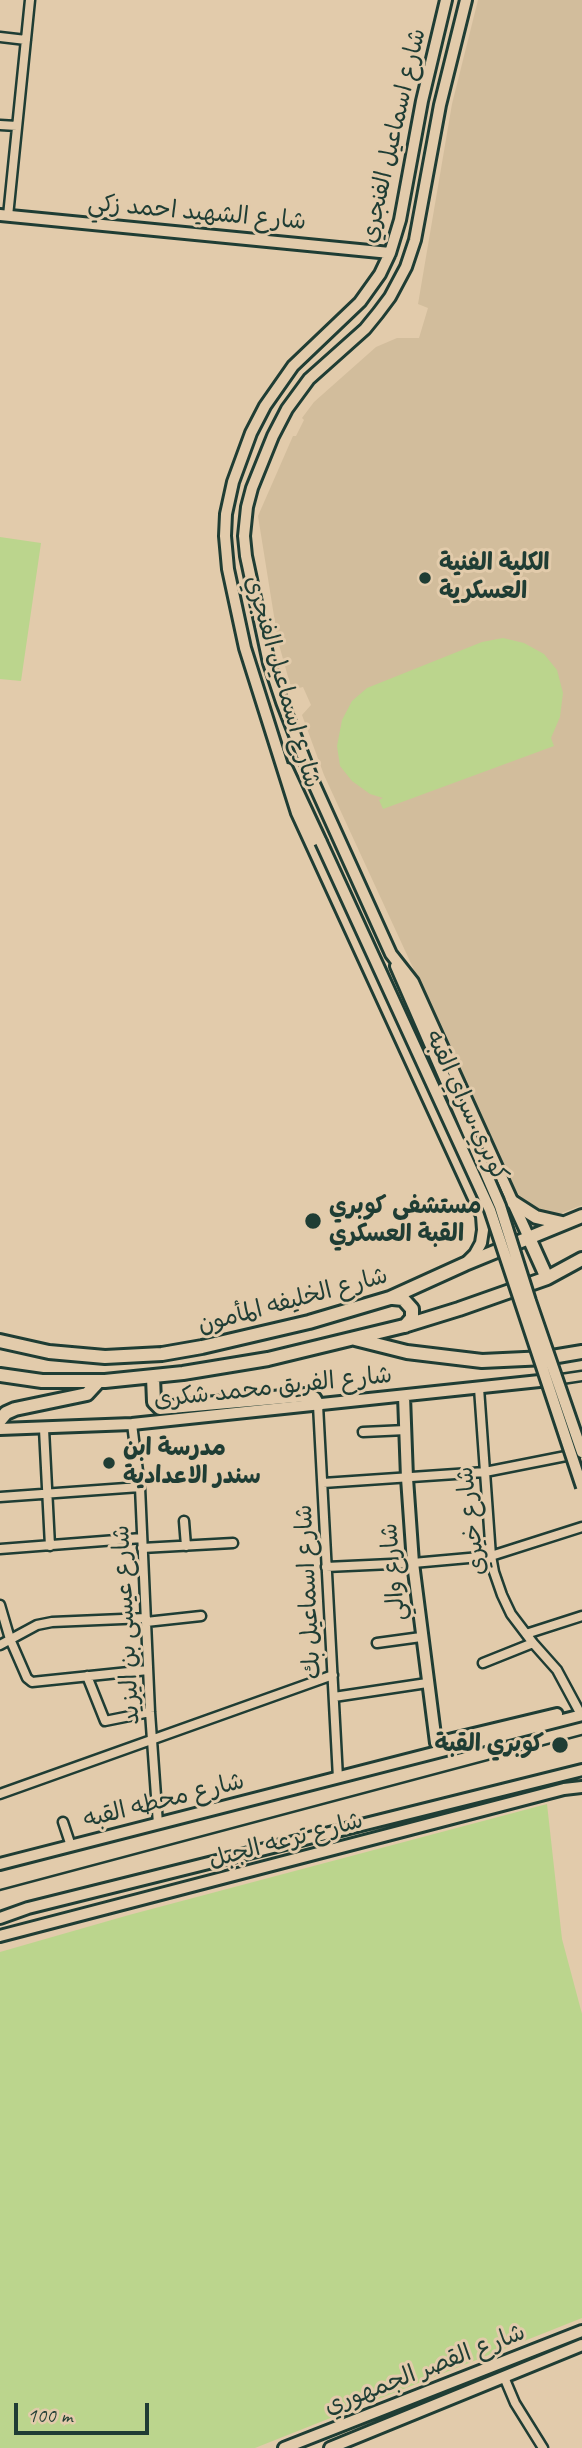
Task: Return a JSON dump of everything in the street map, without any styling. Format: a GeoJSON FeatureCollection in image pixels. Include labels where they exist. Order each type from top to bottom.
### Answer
{"type":"FeatureCollection","features":[{"type":"Feature","properties":{"kind":"main road","name":"شارع اسماعيل الفنجري"},"geometry":{"type":"LineString","coordinates":[[446,0],[422,101],[398,231],[390,253],[374,284],[360,302],[293,366],[275,390],[251,433],[230,492],[225,536],[228,569],[247,656],[297,813],[482,1216],[483,1234],[477,1251],[465,1264]]}},
{"type":"Feature","properties":{"kind":"main road","name":"شارع اسماعيل الفنجري"},"geometry":{"type":"LineString","coordinates":[[466,0],[440,105],[418,226],[406,267],[396,287],[365,329],[309,379],[287,408],[270,441],[249,497],[244,526],[246,556],[264,643],[282,702],[350,866],[391,954],[413,982],[529,1237]]}},
{"type":"Feature","properties":{"kind":"main road","name":"شارع الشهيد احمد زكي"},"geometry":{"type":"LineString","coordinates":[[4,216],[390,253]]}},
{"type":"Feature","properties":{"kind":"main road","name":"كوبري سراي القبه"},"geometry":{"type":"LineString","coordinates":[[279,755],[302,797],[490,1210],[582,1484]]}},
{"type":"Feature","properties":{"kind":"main road","name":"كوبري سراي القبه"},"geometry":{"type":"LineString","coordinates":[[391,954],[500,1206],[579,1453]]}},
{"type":"Feature","properties":{"kind":"main road"},"geometry":{"type":"LineString","coordinates":[[399,1037],[409,1027],[423,1027]]}},
{"type":"Feature","properties":{"kind":"main road"},"geometry":{"type":"LineString","coordinates":[[474,1196],[491,1196],[502,1182]]}},
{"type":"Feature","properties":{"kind":"main road"},"geometry":{"type":"LineString","coordinates":[[511,1201],[536,1217],[566,1223]]}},
{"type":"Feature","properties":{"kind":"main road","name":"شارع الخليفه المأمون"},"geometry":{"type":"LineString","coordinates":[[0,1341],[77,1355],[120,1357],[162,1354],[272,1331],[390,1298],[582,1216]]}},
{"type":"Feature","properties":{"kind":"main road"},"geometry":{"type":"LineString","coordinates":[[529,1237],[548,1278]]}},
{"type":"Feature","properties":{"kind":"main road","name":"شارع الخليفه المأمون"},"geometry":{"type":"LineString","coordinates":[[0,1375],[43,1381],[99,1381],[153,1377],[268,1359],[404,1326],[548,1278],[582,1259]]}},
{"type":"Feature","properties":{"kind":"main road"},"geometry":{"type":"LineString","coordinates":[[390,1298],[403,1298],[410,1305],[412,1318],[404,1326]]}},
{"type":"Feature","properties":{"kind":"main road"},"geometry":{"type":"LineString","coordinates":[[355,1339],[407,1352],[482,1361],[546,1358],[582,1352]]}},
{"type":"Feature","properties":{"kind":"main road"},"geometry":{"type":"LineString","coordinates":[[153,1377],[154,1402],[160,1408],[306,1395],[314,1398],[318,1405]]}},
{"type":"Feature","properties":{"kind":"main road","name":"شارع الفريق محمد شكرى"},"geometry":{"type":"LineString","coordinates":[[0,1429],[132,1424],[549,1380]]}},
{"type":"Feature","properties":{"kind":"main road"},"geometry":{"type":"LineString","coordinates":[[0,1420],[15,1409],[87,1394],[99,1381]]}},
{"type":"Feature","properties":{"kind":"main road","name":"شارع والي"},"geometry":{"type":"LineString","coordinates":[[404,1396],[413,1563],[436,1743],[581,1711]]}},
{"type":"Feature","properties":{"kind":"main road","name":"شارع محطه القبه"},"geometry":{"type":"LineString","coordinates":[[0,1864],[338,1778],[581,1711]]}},
{"type":"Feature","properties":{"kind":"main road","name":"شارع ترعه الجبل"},"geometry":{"type":"LineString","coordinates":[[0,1917],[582,1770]]}},
{"type":"Feature","properties":{"kind":"main road","name":"شارع ترعه الجبل"},"geometry":{"type":"LineString","coordinates":[[0,1936],[564,1789],[582,1787]]}},
{"type":"Feature","properties":{"kind":"main road"},"geometry":{"type":"LineString","coordinates":[[482,1796],[486,1810]]}},
{"type":"Feature","properties":{"kind":"main road"},"geometry":{"type":"LineString","coordinates":[[168,1874],[172,1892]]}},
{"type":"Feature","properties":{"kind":"main road","name":"شارع القصر الجمهوري"},"geometry":{"type":"LineString","coordinates":[[284,2448],[582,2331]]}},
{"type":"Feature","properties":{"kind":"main road","name":"شارع القصر الجمهوري"},"geometry":{"type":"LineString","coordinates":[[330,2448],[582,2345]]}},
{"type":"Feature","properties":{"kind":"street"},"geometry":{"type":"LineString","coordinates":[[4,216],[17,126],[30,0]]}},
{"type":"Feature","properties":{"kind":"street"},"geometry":{"type":"LineString","coordinates":[[0,37],[26,40]]}},
{"type":"Feature","properties":{"kind":"street"},"geometry":{"type":"LineString","coordinates":[[0,125],[17,126]]}},
{"type":"Feature","properties":{"kind":"street"},"geometry":{"type":"LineString","coordinates":[[582,1376],[549,1380],[579,1453],[582,1484]]}},
{"type":"Feature","properties":{"kind":"street","name":"شارع خيري"},"geometry":{"type":"LineString","coordinates":[[479,1388],[491,1556],[502,1595],[526,1634],[557,1670],[581,1711]]}},
{"type":"Feature","properties":{"kind":"street","name":"شارع اسماعيل بك"},"geometry":{"type":"LineString","coordinates":[[318,1405],[338,1778]]}},
{"type":"Feature","properties":{"kind":"street","name":"شارع عيسى بن اليزيد"},"geometry":{"type":"LineString","coordinates":[[132,1424],[139,1487],[158,1825]]}},
{"type":"Feature","properties":{"kind":"street"},"geometry":{"type":"LineString","coordinates":[[44,1429],[50,1546]]}},
{"type":"Feature","properties":{"kind":"street"},"geometry":{"type":"LineString","coordinates":[[363,1432],[406,1430]]}},
{"type":"Feature","properties":{"kind":"street"},"geometry":{"type":"LineString","coordinates":[[323,1483],[485,1472],[579,1453]]}},
{"type":"Feature","properties":{"kind":"street"},"geometry":{"type":"LineString","coordinates":[[0,1497],[139,1487]]}},
{"type":"Feature","properties":{"kind":"street"},"geometry":{"type":"LineString","coordinates":[[184,1521],[186,1546]]}},
{"type":"Feature","properties":{"kind":"street"},"geometry":{"type":"LineString","coordinates":[[326,1567],[491,1556],[582,1527]]}},
{"type":"Feature","properties":{"kind":"street"},"geometry":{"type":"LineString","coordinates":[[0,1549],[142,1538]]}},
{"type":"Feature","properties":{"kind":"street"},"geometry":{"type":"LineString","coordinates":[[142,1548],[233,1543]]}},
{"type":"Feature","properties":{"kind":"street"},"geometry":{"type":"LineString","coordinates":[[0,1605],[10,1639],[27,1678],[32,1682],[148,1670]]}},
{"type":"Feature","properties":{"kind":"street"},"geometry":{"type":"LineString","coordinates":[[0,1645],[37,1625],[52,1622],[201,1616]]}},
{"type":"Feature","properties":{"kind":"street"},"geometry":{"type":"LineString","coordinates":[[526,1634],[582,1616]]}},
{"type":"Feature","properties":{"kind":"street"},"geometry":{"type":"LineString","coordinates":[[377,1643],[421,1637]]}},
{"type":"Feature","properties":{"kind":"street"},"geometry":{"type":"LineString","coordinates":[[483,1663],[533,1643]]}},
{"type":"Feature","properties":{"kind":"street"},"geometry":{"type":"LineString","coordinates":[[0,1794],[333,1675]]}},
{"type":"Feature","properties":{"kind":"street"},"geometry":{"type":"LineString","coordinates":[[87,1676],[105,1721],[150,1712]]}},
{"type":"Feature","properties":{"kind":"street"},"geometry":{"type":"LineString","coordinates":[[334,1697],[427,1683]]}},
{"type":"Feature","properties":{"kind":"street"},"geometry":{"type":"LineString","coordinates":[[63,1822],[71,1846]]}},
{"type":"Feature","properties":{"kind":"street"},"geometry":{"type":"LineString","coordinates":[[504,2377],[515,2403],[543,2448]]}},
{"type":"Feature","properties":{"kind":"shaded area","name":"الكلية الفنية العسكرية"},"geometry":{"type":"Polygon","coordinates":[[[478,0],[582,0],[582,1205],[552,1217],[522,1204],[324,775],[302,715],[311,705],[303,687],[290,684],[278,641],[258,516],[293,436],[296,436],[304,420],[302,418],[314,402],[376,347],[397,338],[419,338],[428,308],[418,304],[452,104],[478,0]]]}},
{"type":"Feature","properties":{"kind":"green space"},"geometry":{"type":"Polygon","coordinates":[[[0,537],[41,543],[21,681],[0,679],[0,537]]]}},
{"type":"Feature","properties":{"kind":"green space"},"geometry":{"type":"Polygon","coordinates":[[[503,638],[524,643],[544,654],[557,670],[563,693],[560,717],[551,738],[554,746],[383,809],[379,800],[383,798],[370,794],[352,781],[340,766],[337,746],[342,720],[352,701],[367,688],[482,642],[503,638]]]}},
{"type":"Feature","properties":{"kind":"green space"},"geometry":{"type":"Polygon","coordinates":[[[547,1804],[562,1939],[582,2014],[582,2318],[255,2448],[0,2448],[0,1952],[547,1804]]]}},
{"type":"Feature","properties":{"kind":"railway"},"geometry":{"type":"LineString","coordinates":[[0,1890],[582,1735]]}},
{"type":"Feature","properties":{"kind":"place","name":"الكلية الفنية العسكرية"},"geometry":{"type":"Point","coordinates":[425,578]}},
{"type":"Feature","properties":{"kind":"place","name":"مستشفى كوبري القبة العسكري"},"geometry":{"type":"Point","coordinates":[313,1221]}},
{"type":"Feature","properties":{"kind":"place","name":"مدرسة ابن سندر الاعدادية"},"geometry":{"type":"Point","coordinates":[109,1463]}},
{"type":"Feature","properties":{"kind":"place","name":"كوبري القبة"},"geometry":{"type":"Point","coordinates":[560,1745]}}]}
